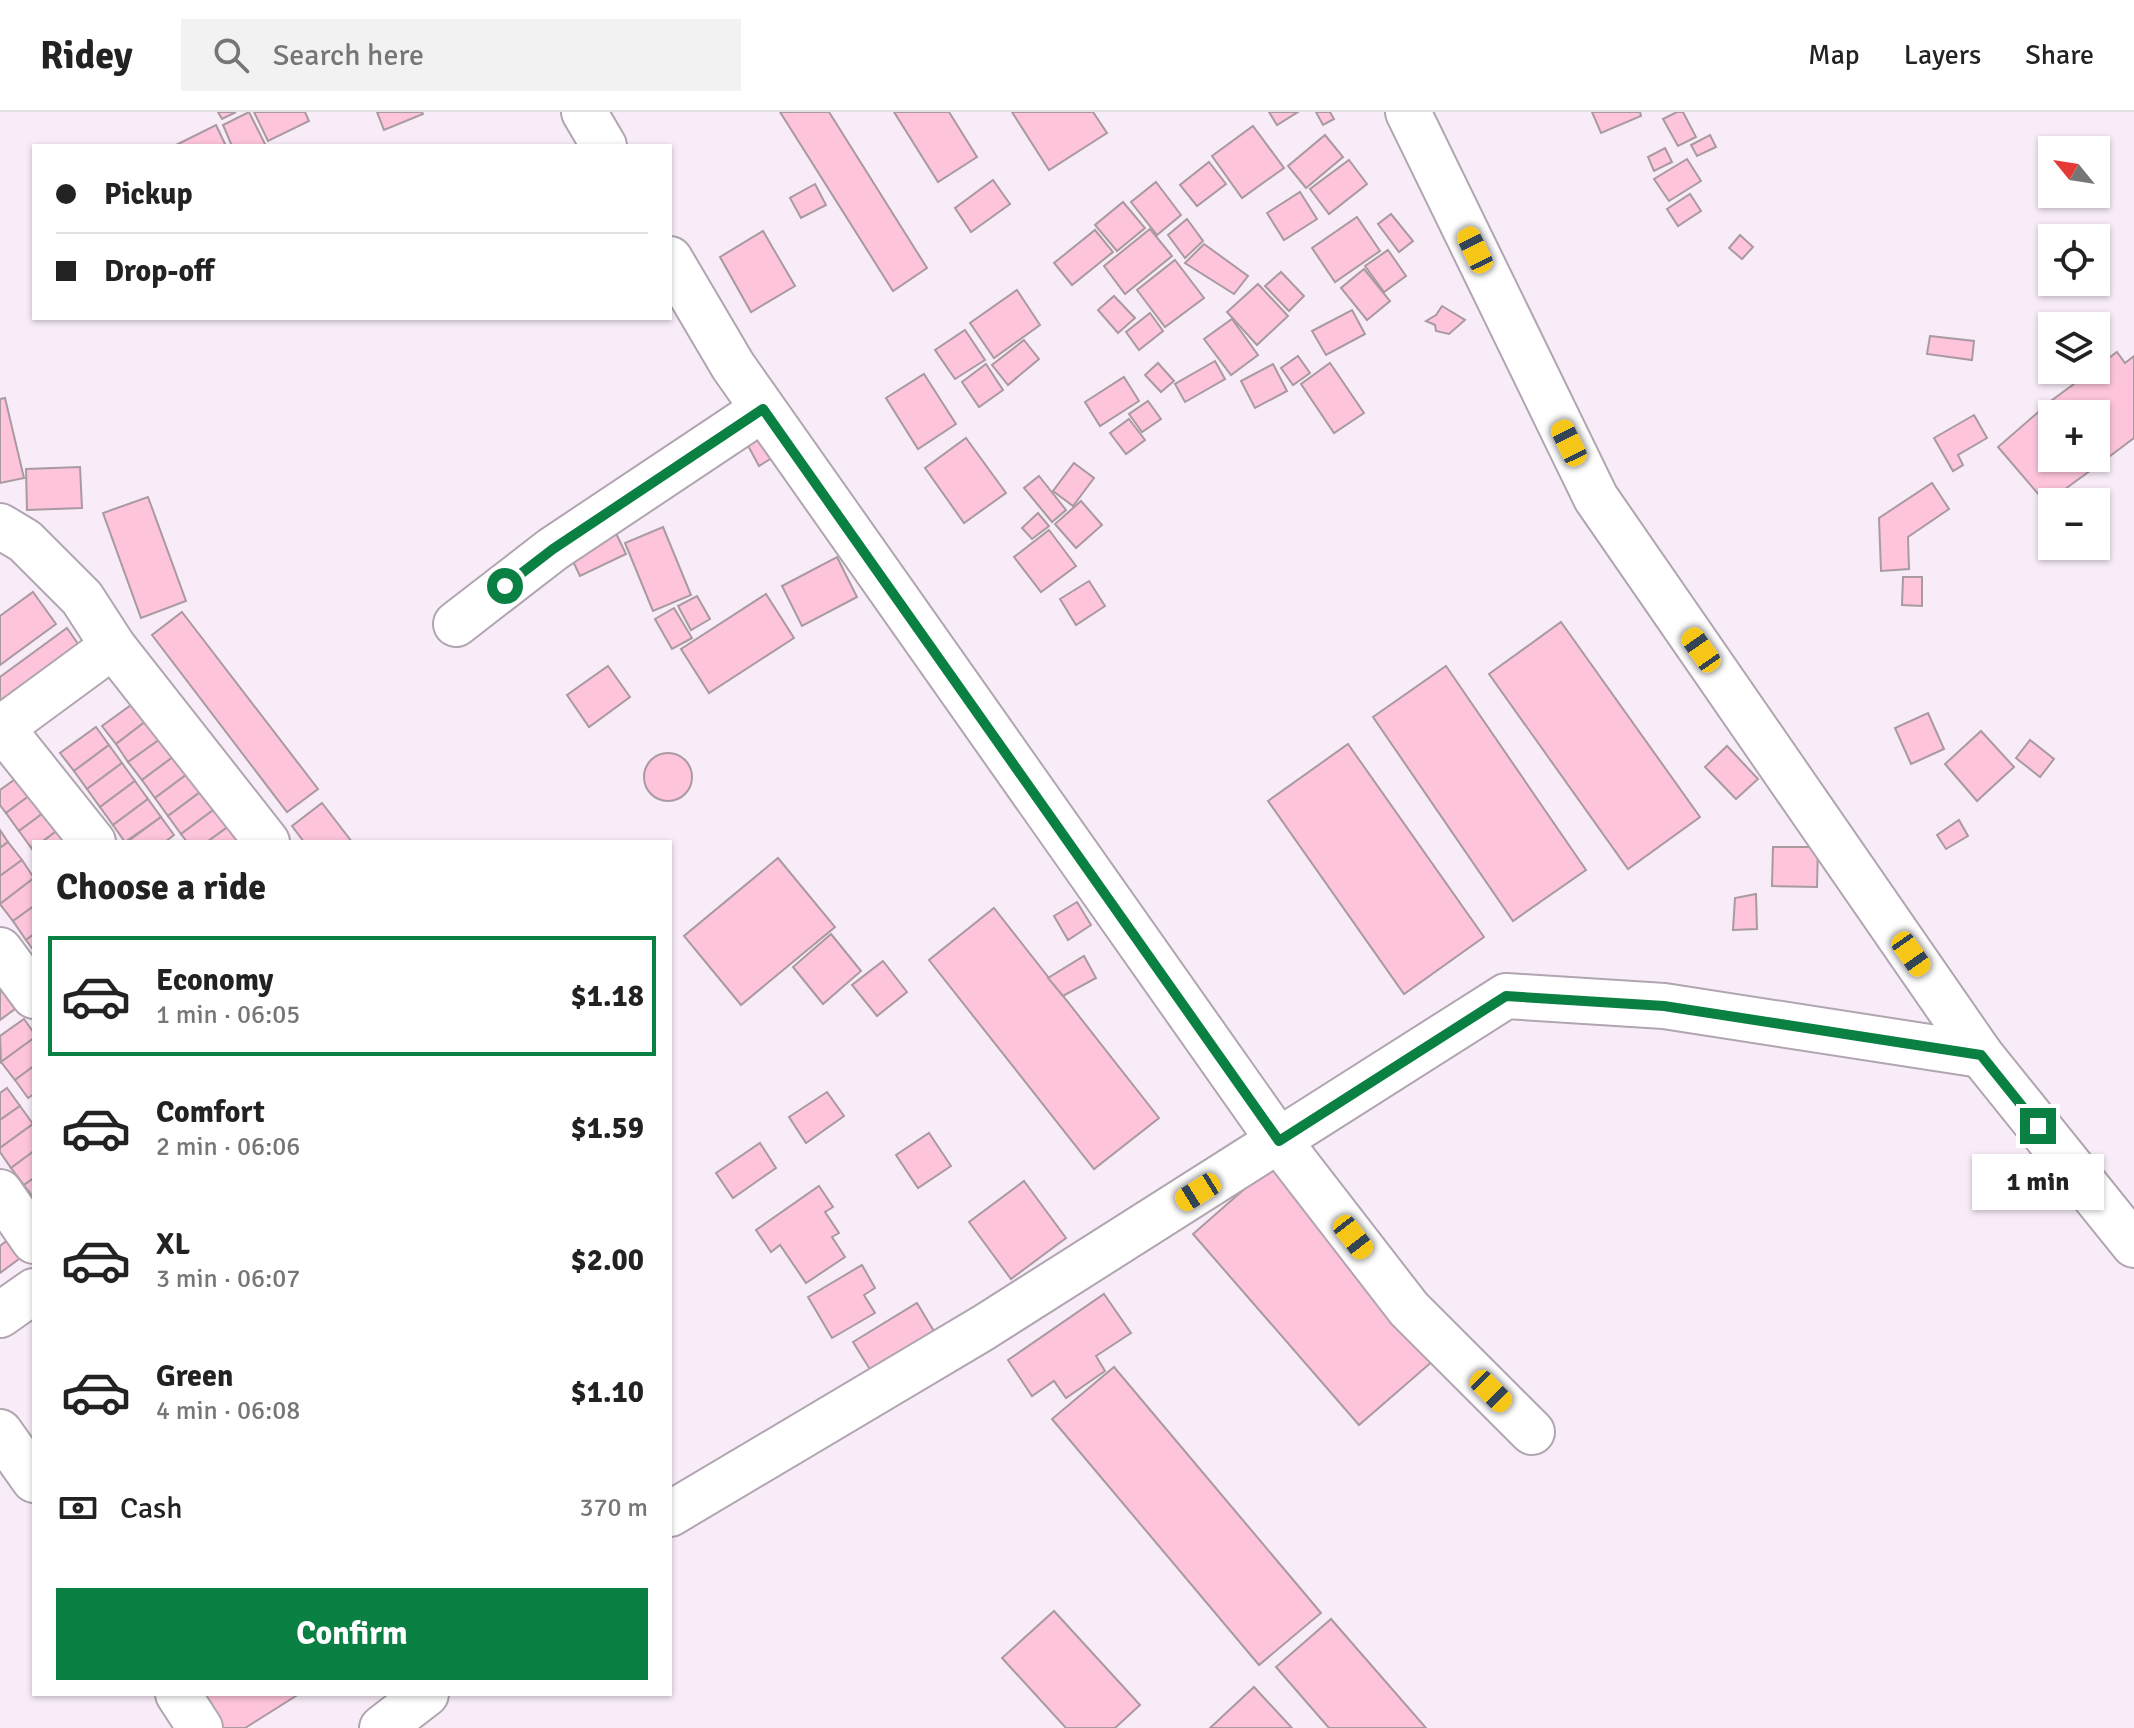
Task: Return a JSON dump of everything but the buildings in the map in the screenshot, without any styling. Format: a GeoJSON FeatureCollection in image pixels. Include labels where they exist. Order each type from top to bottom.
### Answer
{"type":"FeatureCollection","features":[{"type":"Feature","properties":{"kind":"street"},"geometry":{"type":"LineString","coordinates":[[584,112],[603,144]]}},
{"type":"Feature","properties":{"kind":"street"},"geometry":{"type":"LineString","coordinates":[[1408,112],[1596,498],[1981,1055],[2134,1245]]}},
{"type":"Feature","properties":{"kind":"street"},"geometry":{"type":"LineString","coordinates":[[672,262],[733,366],[1279,1141],[1409,1309],[1532,1432]]}},
{"type":"Feature","properties":{"kind":"street"},"geometry":{"type":"LineString","coordinates":[[456,624],[553,549],[763,409]]}},
{"type":"Feature","properties":{"kind":"street"},"geometry":{"type":"LineString","coordinates":[[8,542],[82,598],[113,646],[265,840]]}},
{"type":"Feature","properties":{"kind":"street"},"geometry":{"type":"LineString","coordinates":[[91,840],[1,729],[113,646]]}},
{"type":"Feature","properties":{"kind":"street"},"geometry":{"type":"LineString","coordinates":[[0,950],[32,993]]}},
{"type":"Feature","properties":{"kind":"street"},"geometry":{"type":"LineString","coordinates":[[672,1513],[983,1328],[1506,996],[1664,1006],[1981,1055]]}},
{"type":"Feature","properties":{"kind":"street"},"geometry":{"type":"LineString","coordinates":[[0,1192],[32,1238]]}},
{"type":"Feature","properties":{"kind":"street"},"geometry":{"type":"LineString","coordinates":[[0,1315],[32,1292]]}},
{"type":"Feature","properties":{"kind":"street"},"geometry":{"type":"LineString","coordinates":[[0,1432],[32,1477]]}},
{"type":"Feature","properties":{"kind":"street"},"geometry":{"type":"LineString","coordinates":[[179,1696],[200,1728]]}},
{"type":"Feature","properties":{"kind":"street"},"geometry":{"type":"LineString","coordinates":[[382,1728],[423,1696]]}},
{"type":"Feature","properties":{"kind":"route"},"geometry":{"type":"LineString","coordinates":[[505,586],[553,549],[763,409],[1279,1141],[1506,996],[1664,1006],[1981,1055],[2038,1126]]}}]}
